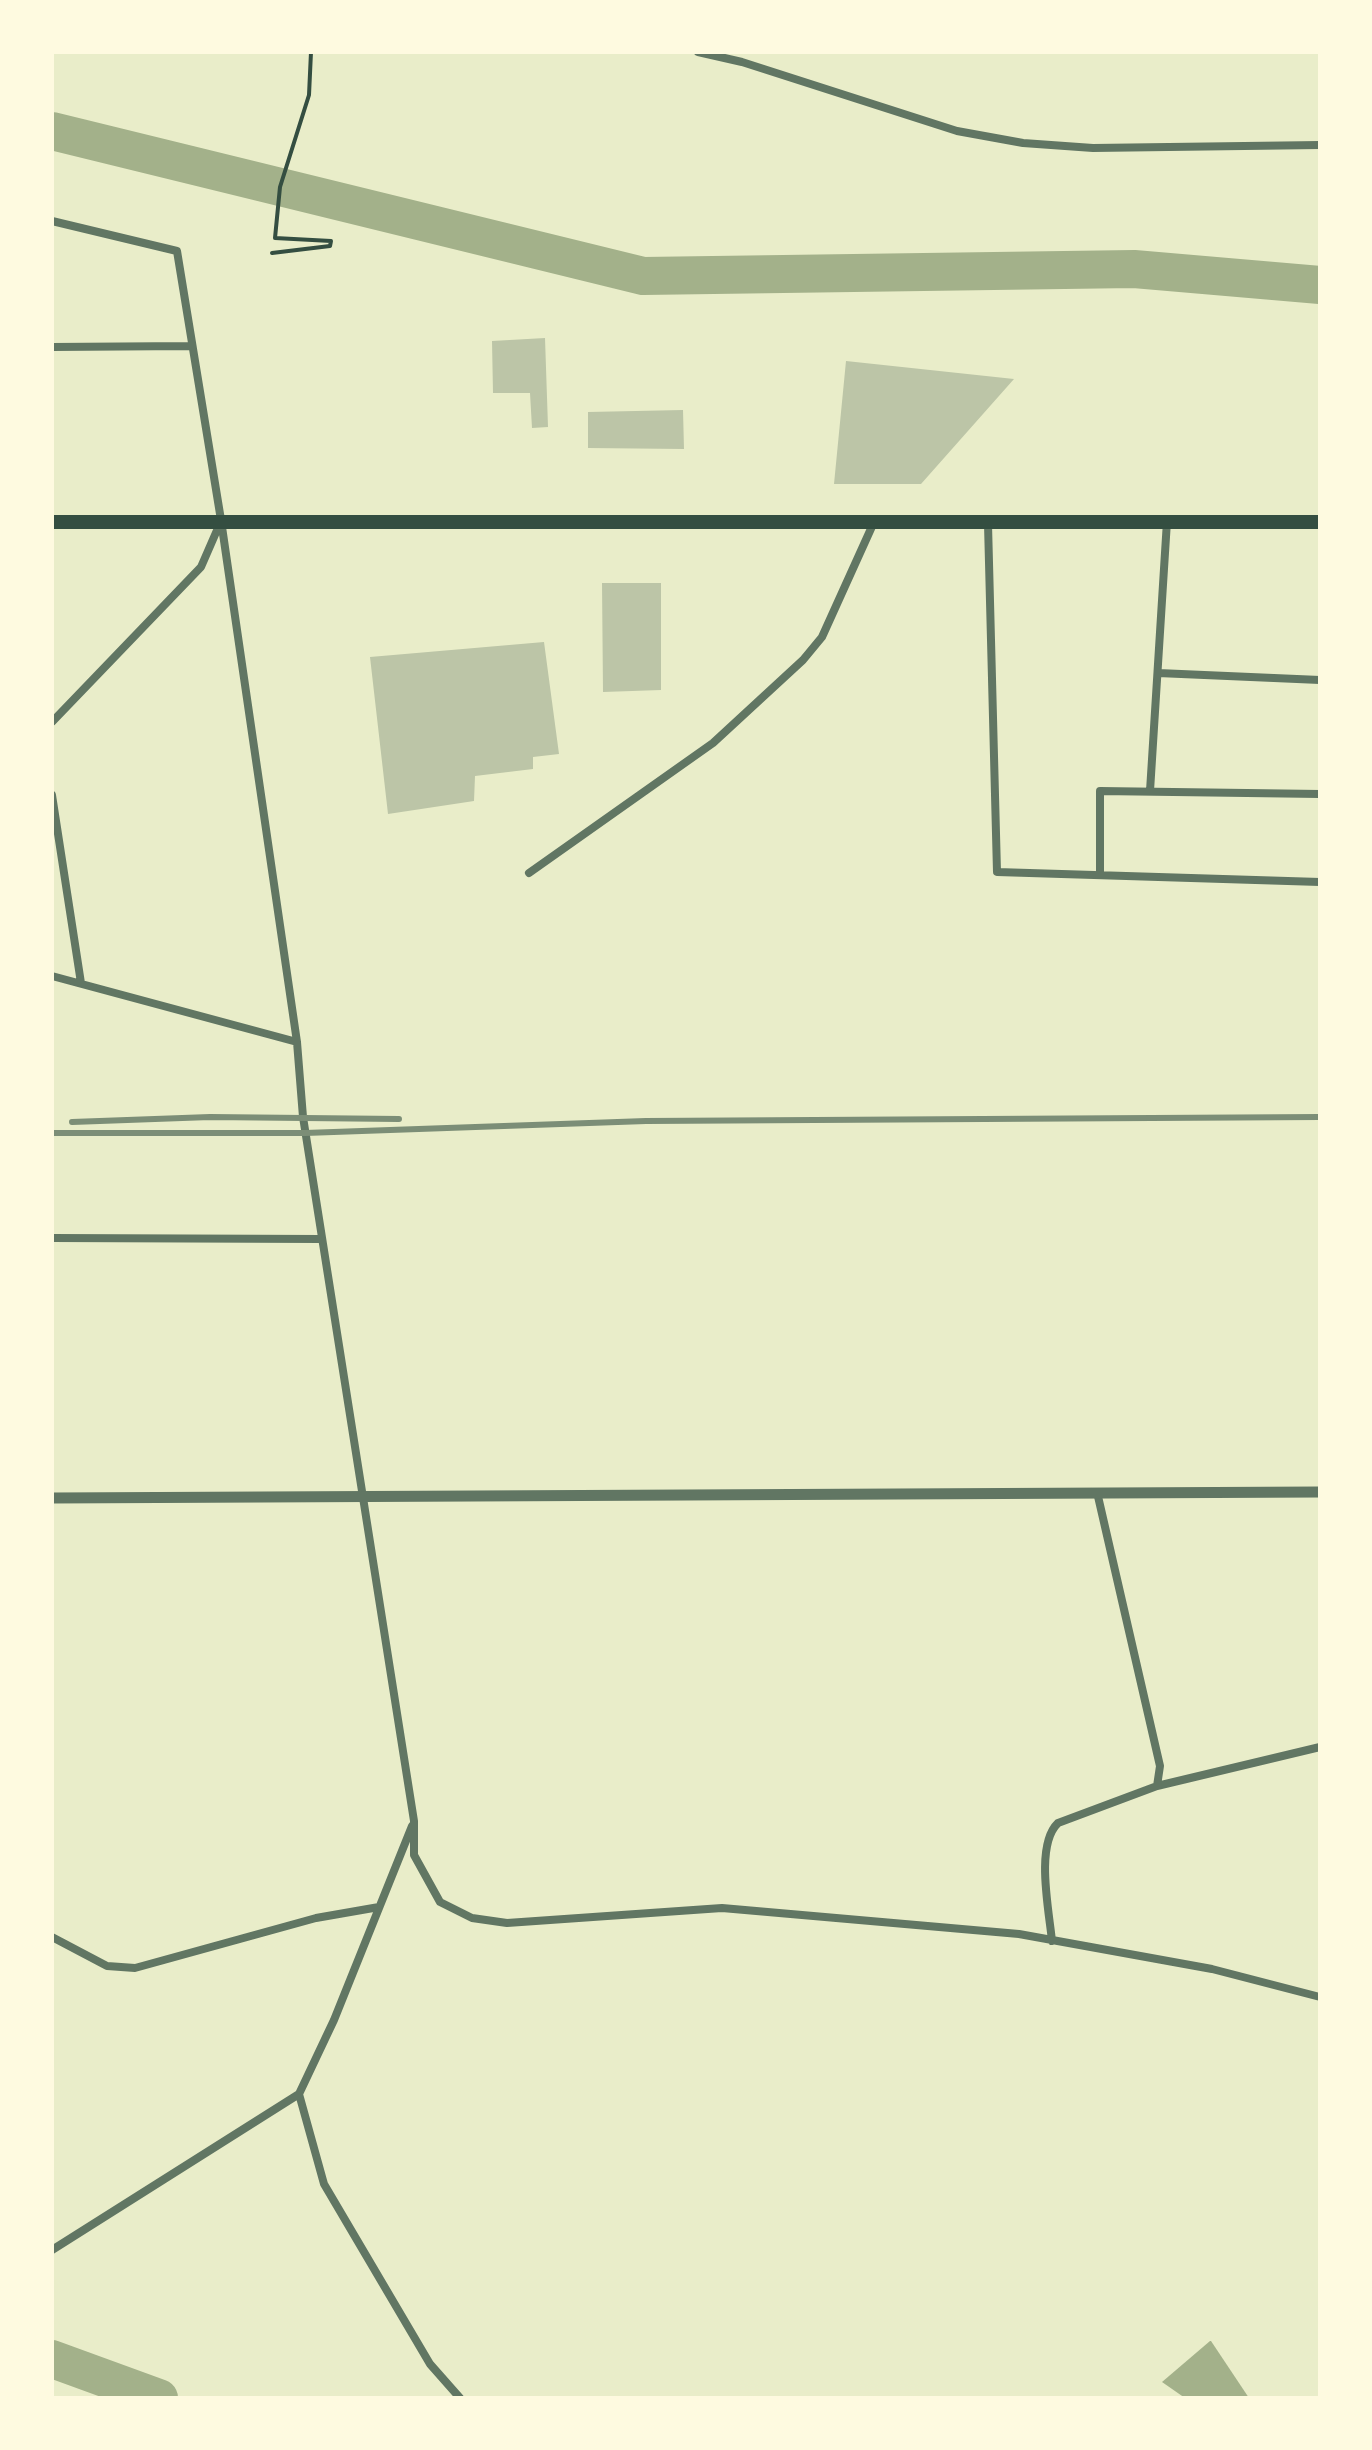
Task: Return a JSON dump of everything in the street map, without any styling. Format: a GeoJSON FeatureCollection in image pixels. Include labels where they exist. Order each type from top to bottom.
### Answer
{"type":"FeatureCollection","features":[{"type":"Feature","properties":{"kind":"main road"},"geometry":{"type":"LineString","coordinates":[[52,522],[1320,522]]}},
{"type":"Feature","properties":{"kind":"street"},"geometry":{"type":"LineString","coordinates":[[698,52],[742,62],[957,131],[1023,143],[1093,148],[1320,145]]}},
{"type":"Feature","properties":{"kind":"street"},"geometry":{"type":"LineString","coordinates":[[52,221],[177,251],[190,346],[221,520],[297,1042],[303,1117],[321,1239],[414,1821],[414,1855],[440,1902],[472,1918],[507,1923],[722,1908],[1019,1934],[1212,1969],[1320,1997]]}},
{"type":"Feature","properties":{"kind":"street"},"geometry":{"type":"LineString","coordinates":[[52,347],[190,346]]}},
{"type":"Feature","properties":{"kind":"street"},"geometry":{"type":"LineString","coordinates":[[52,722],[201,567],[221,520]]}},
{"type":"Feature","properties":{"kind":"street"},"geometry":{"type":"LineString","coordinates":[[1150,791],[1167,521]]}},
{"type":"Feature","properties":{"kind":"street"},"geometry":{"type":"LineString","coordinates":[[529,873],[713,743],[803,660],[822,637],[874,522]]}},
{"type":"Feature","properties":{"kind":"street"},"geometry":{"type":"LineString","coordinates":[[988,524],[997,872],[1320,882]]}},
{"type":"Feature","properties":{"kind":"street"},"geometry":{"type":"LineString","coordinates":[[1158,673],[1320,680]]}},
{"type":"Feature","properties":{"kind":"street"},"geometry":{"type":"LineString","coordinates":[[1100,875],[1100,791],[1320,794]]}},
{"type":"Feature","properties":{"kind":"street"},"geometry":{"type":"LineString","coordinates":[[52,795],[81,983]]}},
{"type":"Feature","properties":{"kind":"street"},"geometry":{"type":"LineString","coordinates":[[52,976],[297,1042]]}},
{"type":"Feature","properties":{"kind":"street"},"geometry":{"type":"LineString","coordinates":[[52,1238],[321,1239]]}},
{"type":"Feature","properties":{"kind":"street"},"geometry":{"type":"LineString","coordinates":[[1097,1492],[1160,1766],[1157,1786]]}},
{"type":"Feature","properties":{"kind":"street"},"geometry":{"type":"LineString","coordinates":[[52,1498],[1320,1492]]}},
{"type":"Feature","properties":{"kind":"street"},"geometry":{"type":"LineString","coordinates":[[1052,1941],[1045,1849],[1048,1832],[1058,1823],[1157,1786],[1320,1747]]}},
{"type":"Feature","properties":{"kind":"street"},"geometry":{"type":"LineString","coordinates":[[52,2250],[299,2094],[334,2020],[414,1821]]}},
{"type":"Feature","properties":{"kind":"street"},"geometry":{"type":"LineString","coordinates":[[52,1937],[107,1966],[135,1968],[316,1918],[379,1907]]}},
{"type":"Feature","properties":{"kind":"street"},"geometry":{"type":"LineString","coordinates":[[299,2094],[324,2184],[430,2364],[460,2398]]}},
{"type":"Feature","properties":{"kind":"path"},"geometry":{"type":"LineString","coordinates":[[272,253],[330,246],[331,241],[275,238],[280,187],[309,95],[311,52]]}},
{"type":"Feature","properties":{"kind":"shaded area"},"geometry":{"type":"Polygon","coordinates":[[[1210,2341],[1249,2398],[1185,2398],[1162,2382],[1210,2341]]]}},
{"type":"Feature","properties":{"kind":"building"},"geometry":{"type":"Polygon","coordinates":[[[545,338],[548,427],[532,428],[530,393],[493,393],[492,341],[545,338]]]}},
{"type":"Feature","properties":{"kind":"building"},"geometry":{"type":"Polygon","coordinates":[[[846,361],[1014,379],[921,484],[834,484],[846,361]]]}},
{"type":"Feature","properties":{"kind":"building"},"geometry":{"type":"Polygon","coordinates":[[[683,410],[684,449],[588,448],[588,412],[683,410]]]}},
{"type":"Feature","properties":{"kind":"building"},"geometry":{"type":"Polygon","coordinates":[[[602,583],[661,583],[661,690],[603,692],[602,583]]]}},
{"type":"Feature","properties":{"kind":"building"},"geometry":{"type":"Polygon","coordinates":[[[544,642],[559,754],[533,757],[533,769],[475,776],[474,801],[388,814],[370,657],[544,642]]]}},
{"type":"Feature","properties":{"kind":"waterway"},"geometry":{"type":"LineString","coordinates":[[52,131],[643,276],[1134,269],[1320,285]]}},
{"type":"Feature","properties":{"kind":"waterway"},"geometry":{"type":"LineString","coordinates":[[52,2359],[159,2398]]}},
{"type":"Feature","properties":{"kind":"railway"},"geometry":{"type":"LineString","coordinates":[[72,1122],[210,1117],[399,1119]]}},
{"type":"Feature","properties":{"kind":"railway"},"geometry":{"type":"LineString","coordinates":[[52,1133],[305,1133],[646,1121],[1320,1117]]}}]}
